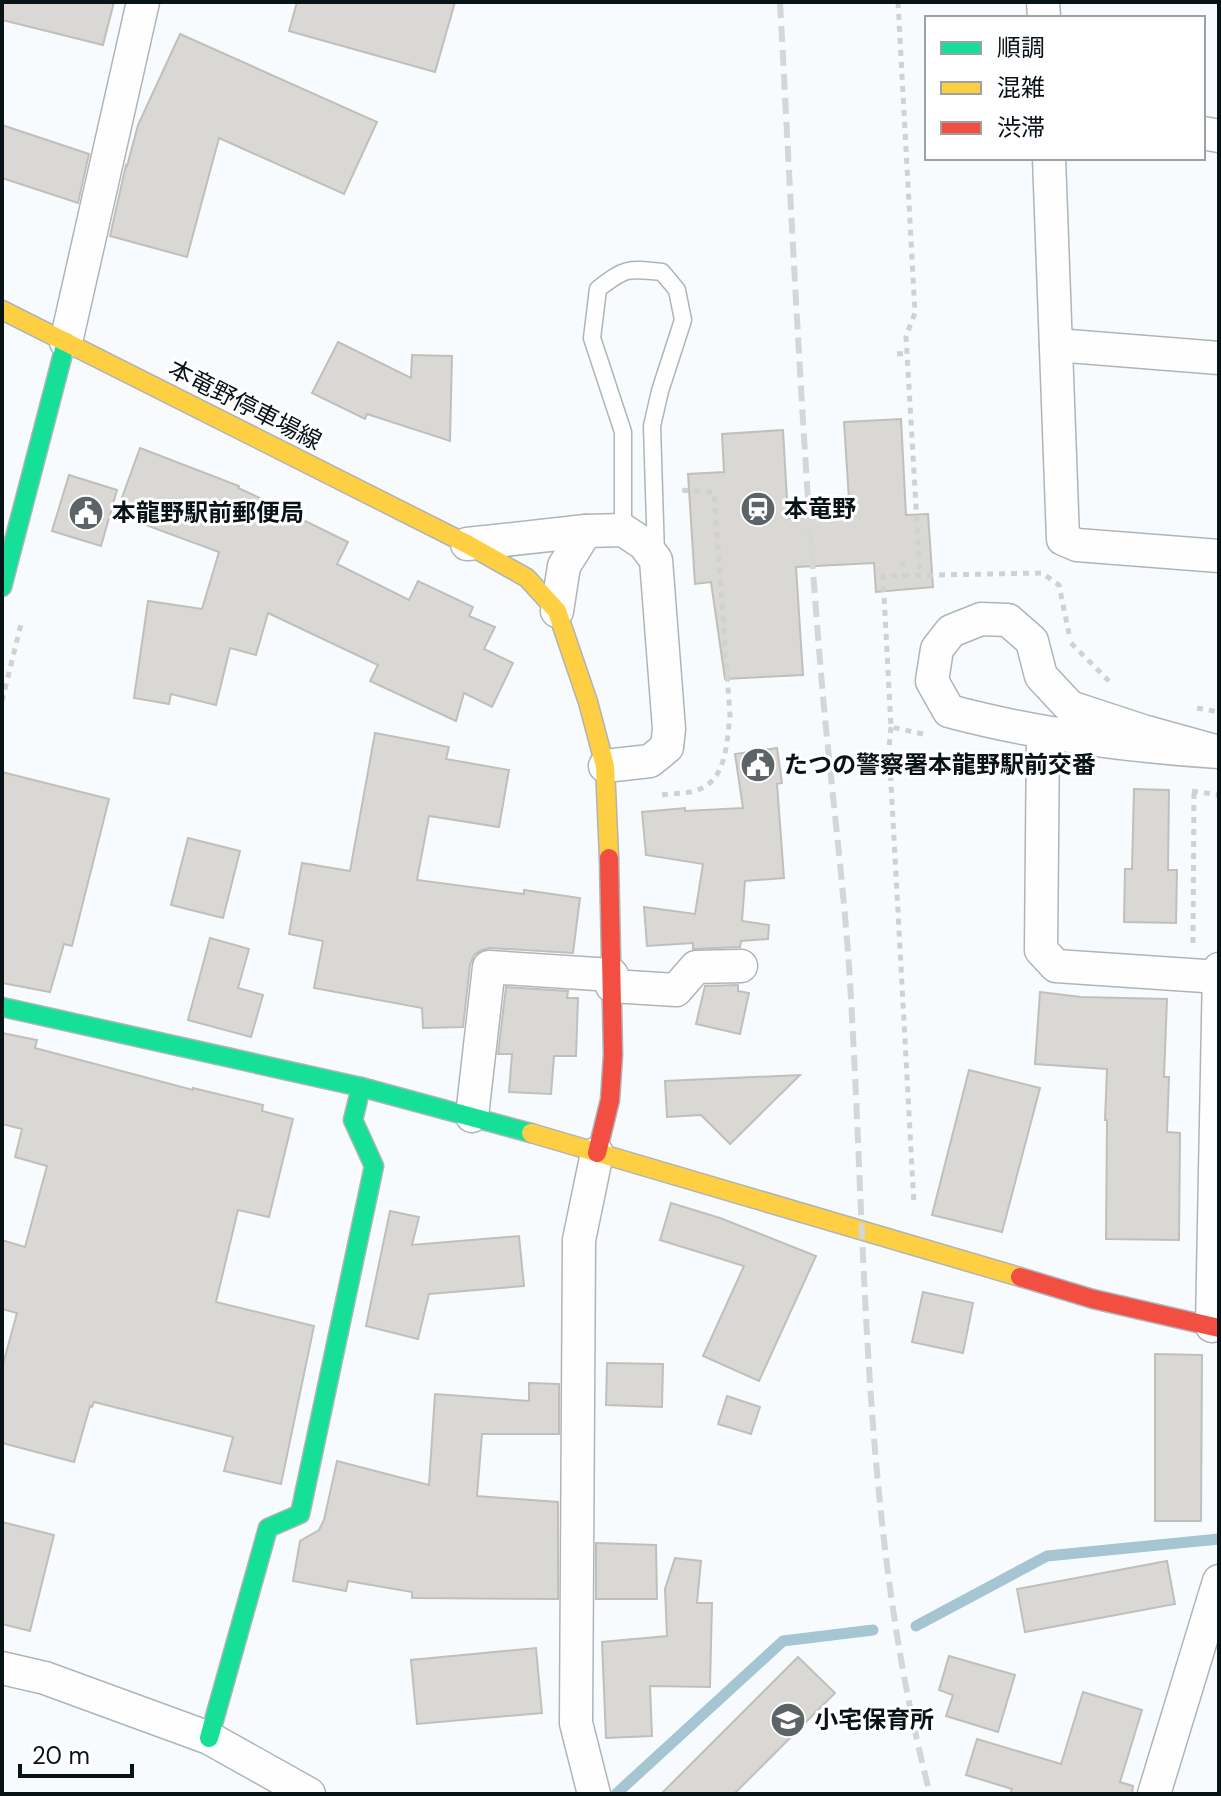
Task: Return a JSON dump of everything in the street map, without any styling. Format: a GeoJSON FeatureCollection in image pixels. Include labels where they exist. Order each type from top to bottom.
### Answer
{"type":"FeatureCollection","features":[{"type":"Feature","properties":{"kind":"street"},"geometry":{"type":"LineString","coordinates":[[2,587],[66,342],[143,2]]}},
{"type":"Feature","properties":{"kind":"street"},"geometry":{"type":"LineString","coordinates":[[1049,160],[1063,539],[1077,545],[1219,556]]}},
{"type":"Feature","properties":{"kind":"street","name":"本竜野停車場線"},"geometry":{"type":"LineString","coordinates":[[2,310],[467,544],[527,578],[557,611]]}},
{"type":"Feature","properties":{"kind":"street"},"geometry":{"type":"LineString","coordinates":[[1056,345],[1219,358]]}},
{"type":"Feature","properties":{"kind":"street"},"geometry":{"type":"LineString","coordinates":[[467,544],[623,530],[644,544],[656,560],[669,729],[667,747],[650,761],[605,766]]}},
{"type":"Feature","properties":{"kind":"street"},"geometry":{"type":"LineString","coordinates":[[586,531],[564,566],[557,611],[588,702],[605,766],[612,981],[610,1100],[579,1240],[576,1723],[594,1794]]}},
{"type":"Feature","properties":{"kind":"street"},"geometry":{"type":"LineString","coordinates":[[981,619],[1008,620],[1032,641],[1041,676],[1070,707],[1219,752],[1136,747],[1043,734],[949,711],[932,681],[937,649],[951,631],[981,619]]}},
{"type":"Feature","properties":{"kind":"street"},"geometry":{"type":"LineString","coordinates":[[2,1007],[361,1087],[472,1116],[1093,1299],[1216,1327],[1210,974],[1056,966],[1041,950],[1043,734]]}},
{"type":"Feature","properties":{"kind":"street"},"geometry":{"type":"LineString","coordinates":[[472,1116],[489,967],[676,990],[696,967],[741,966]]}},
{"type":"Feature","properties":{"kind":"street"},"geometry":{"type":"LineString","coordinates":[[209,1738],[268,1528],[300,1514],[374,1166],[353,1120],[361,1087]]}},
{"type":"Feature","properties":{"kind":"street"},"geometry":{"type":"LineString","coordinates":[[1154,1794],[1219,1581]]}},
{"type":"Feature","properties":{"kind":"street"},"geometry":{"type":"LineString","coordinates":[[2,1668],[45,1678],[209,1738],[309,1794]]}},
{"type":"Feature","properties":{"kind":"lane"},"geometry":{"type":"LineString","coordinates":[[623,530],[623,432],[592,338],[598,289],[620,272],[640,269],[662,272],[677,290],[683,320],[652,426],[656,560]]}},
{"type":"Feature","properties":{"kind":"path"},"geometry":{"type":"LineString","coordinates":[[898,2],[915,313],[906,336],[920,575]]}},
{"type":"Feature","properties":{"kind":"path"},"geometry":{"type":"LineString","coordinates":[[897,354],[908,353]]}},
{"type":"Feature","properties":{"kind":"path"},"geometry":{"type":"LineString","coordinates":[[606,803],[699,790],[714,781],[726,752],[730,715],[714,492],[653,489]]}},
{"type":"Feature","properties":{"kind":"path"},"geometry":{"type":"LineString","coordinates":[[903,561],[903,576]]}},
{"type":"Feature","properties":{"kind":"path"},"geometry":{"type":"LineString","coordinates":[[721,579],[730,579]]}},
{"type":"Feature","properties":{"kind":"path"},"geometry":{"type":"LineString","coordinates":[[891,727],[889,747],[915,1206]]}},
{"type":"Feature","properties":{"kind":"path"},"geometry":{"type":"LineString","coordinates":[[1194,792],[1210,974]]}},
{"type":"Feature","properties":{"kind":"building"},"geometry":{"type":"Polygon","coordinates":[[[2,2],[114,2],[103,45],[2,20],[2,2]]]}},
{"type":"Feature","properties":{"kind":"building"},"geometry":{"type":"Polygon","coordinates":[[[297,2],[455,2],[435,72],[289,31],[297,2]]]}},
{"type":"Feature","properties":{"kind":"building"},"geometry":{"type":"Polygon","coordinates":[[[180,34],[377,122],[344,194],[219,138],[187,257],[110,236],[138,125],[180,34]]]}},
{"type":"Feature","properties":{"kind":"building"},"geometry":{"type":"Polygon","coordinates":[[[2,125],[89,154],[78,203],[2,178],[2,125]]]}},
{"type":"Feature","properties":{"kind":"building"},"geometry":{"type":"Polygon","coordinates":[[[338,342],[411,378],[412,355],[452,356],[450,441],[367,414],[365,419],[312,393],[338,342]]]}},
{"type":"Feature","properties":{"kind":"building"},"geometry":{"type":"Polygon","coordinates":[[[901,419],[906,515],[928,514],[933,587],[876,592],[874,563],[796,567],[803,675],[725,679],[711,582],[695,584],[688,474],[724,472],[722,434],[783,430],[788,518],[850,515],[844,422],[901,419]]]}},
{"type":"Feature","properties":{"kind":"building"},"geometry":{"type":"Polygon","coordinates":[[[140,448],[239,486],[269,502],[268,506],[348,542],[337,564],[409,600],[418,581],[473,607],[469,616],[495,627],[484,649],[513,663],[492,707],[464,693],[456,721],[370,681],[378,665],[268,613],[256,655],[230,648],[216,705],[171,694],[169,704],[134,698],[148,601],[202,609],[219,552],[116,514],[140,448]]]}},
{"type":"Feature","properties":{"kind":"building"},"geometry":{"type":"Polygon","coordinates":[[[69,475],[117,490],[101,546],[52,531],[69,475]]]}},
{"type":"Feature","properties":{"kind":"building"},"geometry":{"type":"Polygon","coordinates":[[[375,733],[449,747],[446,759],[509,770],[499,827],[429,816],[417,880],[580,898],[573,953],[490,948],[474,955],[470,965],[463,1027],[423,1028],[422,1008],[314,988],[323,941],[289,934],[302,863],[350,871],[375,733]]]}},
{"type":"Feature","properties":{"kind":"building"},"geometry":{"type":"Polygon","coordinates":[[[777,748],[782,783],[777,784],[784,878],[745,881],[742,921],[769,925],[768,939],[741,941],[740,947],[693,949],[693,943],[647,946],[644,907],[695,914],[703,864],[646,855],[642,812],[743,808],[735,754],[777,748]]]}},
{"type":"Feature","properties":{"kind":"building"},"geometry":{"type":"Polygon","coordinates":[[[2,772],[109,799],[72,946],[64,944],[50,992],[2,983],[2,772]]]}},
{"type":"Feature","properties":{"kind":"building"},"geometry":{"type":"Polygon","coordinates":[[[1134,789],[1169,790],[1168,870],[1177,870],[1176,923],[1124,922],[1125,869],[1132,869],[1134,789]]]}},
{"type":"Feature","properties":{"kind":"building"},"geometry":{"type":"Polygon","coordinates":[[[188,838],[240,851],[223,918],[171,905],[188,838]]]}},
{"type":"Feature","properties":{"kind":"building"},"geometry":{"type":"Polygon","coordinates":[[[210,938],[249,949],[238,988],[263,995],[251,1037],[188,1020],[210,938]]]}},
{"type":"Feature","properties":{"kind":"building"},"geometry":{"type":"Polygon","coordinates":[[[738,985],[738,991],[749,993],[740,1034],[696,1024],[705,986],[738,985]]]}},
{"type":"Feature","properties":{"kind":"building"},"geometry":{"type":"Polygon","coordinates":[[[506,987],[568,991],[567,998],[578,998],[576,1056],[554,1056],[551,1094],[509,1092],[512,1054],[498,1054],[506,987]]]}},
{"type":"Feature","properties":{"kind":"building"},"geometry":{"type":"Polygon","coordinates":[[[1040,992],[1081,997],[1167,999],[1164,1077],[1169,1077],[1167,1132],[1180,1133],[1179,1240],[1106,1239],[1107,1069],[1035,1064],[1040,992]]]}},
{"type":"Feature","properties":{"kind":"building"},"geometry":{"type":"Polygon","coordinates":[[[2,1033],[37,1040],[35,1048],[193,1090],[263,1105],[262,1111],[293,1119],[269,1217],[238,1210],[216,1302],[314,1326],[281,1484],[224,1471],[233,1437],[94,1402],[90,1406],[74,1462],[2,1443],[2,1368],[17,1313],[2,1309],[2,1240],[25,1247],[47,1166],[15,1157],[22,1129],[2,1124],[2,1033]]]}},
{"type":"Feature","properties":{"kind":"building"},"geometry":{"type":"Polygon","coordinates":[[[969,1070],[1040,1088],[1002,1232],[932,1215],[969,1070]]]}},
{"type":"Feature","properties":{"kind":"building"},"geometry":{"type":"Polygon","coordinates":[[[800,1075],[730,1144],[701,1115],[667,1117],[665,1081],[800,1075]]]}},
{"type":"Feature","properties":{"kind":"building"},"geometry":{"type":"Polygon","coordinates":[[[671,1203],[720,1218],[816,1256],[759,1381],[703,1356],[744,1266],[660,1240],[671,1203]]]}},
{"type":"Feature","properties":{"kind":"building"},"geometry":{"type":"Polygon","coordinates":[[[390,1211],[419,1217],[412,1245],[519,1236],[524,1286],[429,1294],[418,1339],[366,1326],[390,1211]]]}},
{"type":"Feature","properties":{"kind":"building"},"geometry":{"type":"Polygon","coordinates":[[[923,1292],[973,1303],[963,1353],[912,1342],[923,1292]]]}},
{"type":"Feature","properties":{"kind":"building"},"geometry":{"type":"Polygon","coordinates":[[[1155,1354],[1202,1355],[1201,1521],[1155,1521],[1155,1354]]]}},
{"type":"Feature","properties":{"kind":"building"},"geometry":{"type":"Polygon","coordinates":[[[607,1363],[663,1364],[662,1407],[606,1405],[607,1363]]]}},
{"type":"Feature","properties":{"kind":"building"},"geometry":{"type":"Polygon","coordinates":[[[529,1383],[559,1384],[559,1434],[482,1434],[477,1496],[558,1502],[558,1599],[412,1598],[412,1592],[348,1581],[346,1591],[293,1581],[300,1541],[319,1530],[324,1520],[337,1461],[429,1485],[435,1394],[529,1401],[529,1383]]]}},
{"type":"Feature","properties":{"kind":"building"},"geometry":{"type":"Polygon","coordinates":[[[727,1396],[760,1407],[751,1434],[718,1424],[727,1396]]]}},
{"type":"Feature","properties":{"kind":"building"},"geometry":{"type":"Polygon","coordinates":[[[2,1522],[54,1535],[30,1631],[2,1624],[2,1522]]]}},
{"type":"Feature","properties":{"kind":"building"},"geometry":{"type":"Polygon","coordinates":[[[596,1543],[656,1545],[657,1599],[596,1599],[596,1543]]]}},
{"type":"Feature","properties":{"kind":"building"},"geometry":{"type":"Polygon","coordinates":[[[675,1558],[701,1561],[697,1603],[712,1603],[710,1687],[650,1686],[652,1736],[606,1738],[602,1642],[667,1636],[665,1589],[675,1558]]]}},
{"type":"Feature","properties":{"kind":"building"},"geometry":{"type":"Polygon","coordinates":[[[1167,1561],[1175,1604],[1025,1632],[1017,1589],[1167,1561]]]}},
{"type":"Feature","properties":{"kind":"building"},"geometry":{"type":"Polygon","coordinates":[[[536,1648],[542,1713],[417,1724],[411,1660],[536,1648]]]}},
{"type":"Feature","properties":{"kind":"building"},"geometry":{"type":"Polygon","coordinates":[[[949,1656],[1015,1675],[998,1732],[946,1716],[953,1695],[939,1690],[949,1656]]]}},
{"type":"Feature","properties":{"kind":"building"},"geometry":{"type":"Polygon","coordinates":[[[798,1657],[835,1693],[734,1794],[661,1794],[798,1657]]]}},
{"type":"Feature","properties":{"kind":"building"},"geometry":{"type":"Polygon","coordinates":[[[1083,1692],[1142,1710],[1120,1782],[1133,1786],[1132,1794],[1010,1794],[1012,1789],[966,1775],[977,1739],[1061,1764],[1083,1692]]]}},
{"type":"Feature","properties":{"kind":"waterway"},"geometry":{"type":"LineString","coordinates":[[916,1626],[1047,1556],[1219,1539]]}},
{"type":"Feature","properties":{"kind":"waterway"},"geometry":{"type":"LineString","coordinates":[[616,1794],[783,1641],[873,1630]]}},
{"type":"Feature","properties":{"kind":"railway"},"geometry":{"type":"LineString","coordinates":[[780,2],[814,579],[849,967],[878,1487],[890,1590],[907,1693],[930,1794]]}},
{"type":"Feature","properties":{"kind":"traffic: fast"},"geometry":{"type":"LineString","coordinates":[[2,587],[66,342]]}},
{"type":"Feature","properties":{"kind":"traffic: fast"},"geometry":{"type":"LineString","coordinates":[[2,1007],[361,1087],[531,1133]]}},
{"type":"Feature","properties":{"kind":"traffic: fast"},"geometry":{"type":"LineString","coordinates":[[209,1738],[268,1528],[300,1514],[374,1166],[353,1120],[361,1087]]}},
{"type":"Feature","properties":{"kind":"traffic: slow"},"geometry":{"type":"LineString","coordinates":[[2,310],[467,544]]}},
{"type":"Feature","properties":{"kind":"traffic: slow"},"geometry":{"type":"LineString","coordinates":[[467,544],[527,578],[557,611],[588,702],[605,766],[609,858]]}},
{"type":"Feature","properties":{"kind":"traffic: slow"},"geometry":{"type":"LineString","coordinates":[[531,1133],[1020,1277]]}},
{"type":"Feature","properties":{"kind":"traffic: jam"},"geometry":{"type":"LineString","coordinates":[[597,1153],[610,1100],[613,1055],[609,858]]}},
{"type":"Feature","properties":{"kind":"traffic: jam"},"geometry":{"type":"LineString","coordinates":[[1020,1277],[1093,1299],[1219,1328]]}},
{"type":"Feature","properties":{"kind":"place","name":"本竜野"},"geometry":{"type":"Point","coordinates":[758,509]}},
{"type":"Feature","properties":{"kind":"place","name":"本龍野駅前郵便局"},"geometry":{"type":"Point","coordinates":[86,513]}},
{"type":"Feature","properties":{"kind":"place","name":"たつの警察署本龍野駅前交番"},"geometry":{"type":"Point","coordinates":[758,765]}},
{"type":"Feature","properties":{"kind":"place","name":"小宅保育所"},"geometry":{"type":"Point","coordinates":[788,1720]}}]}
